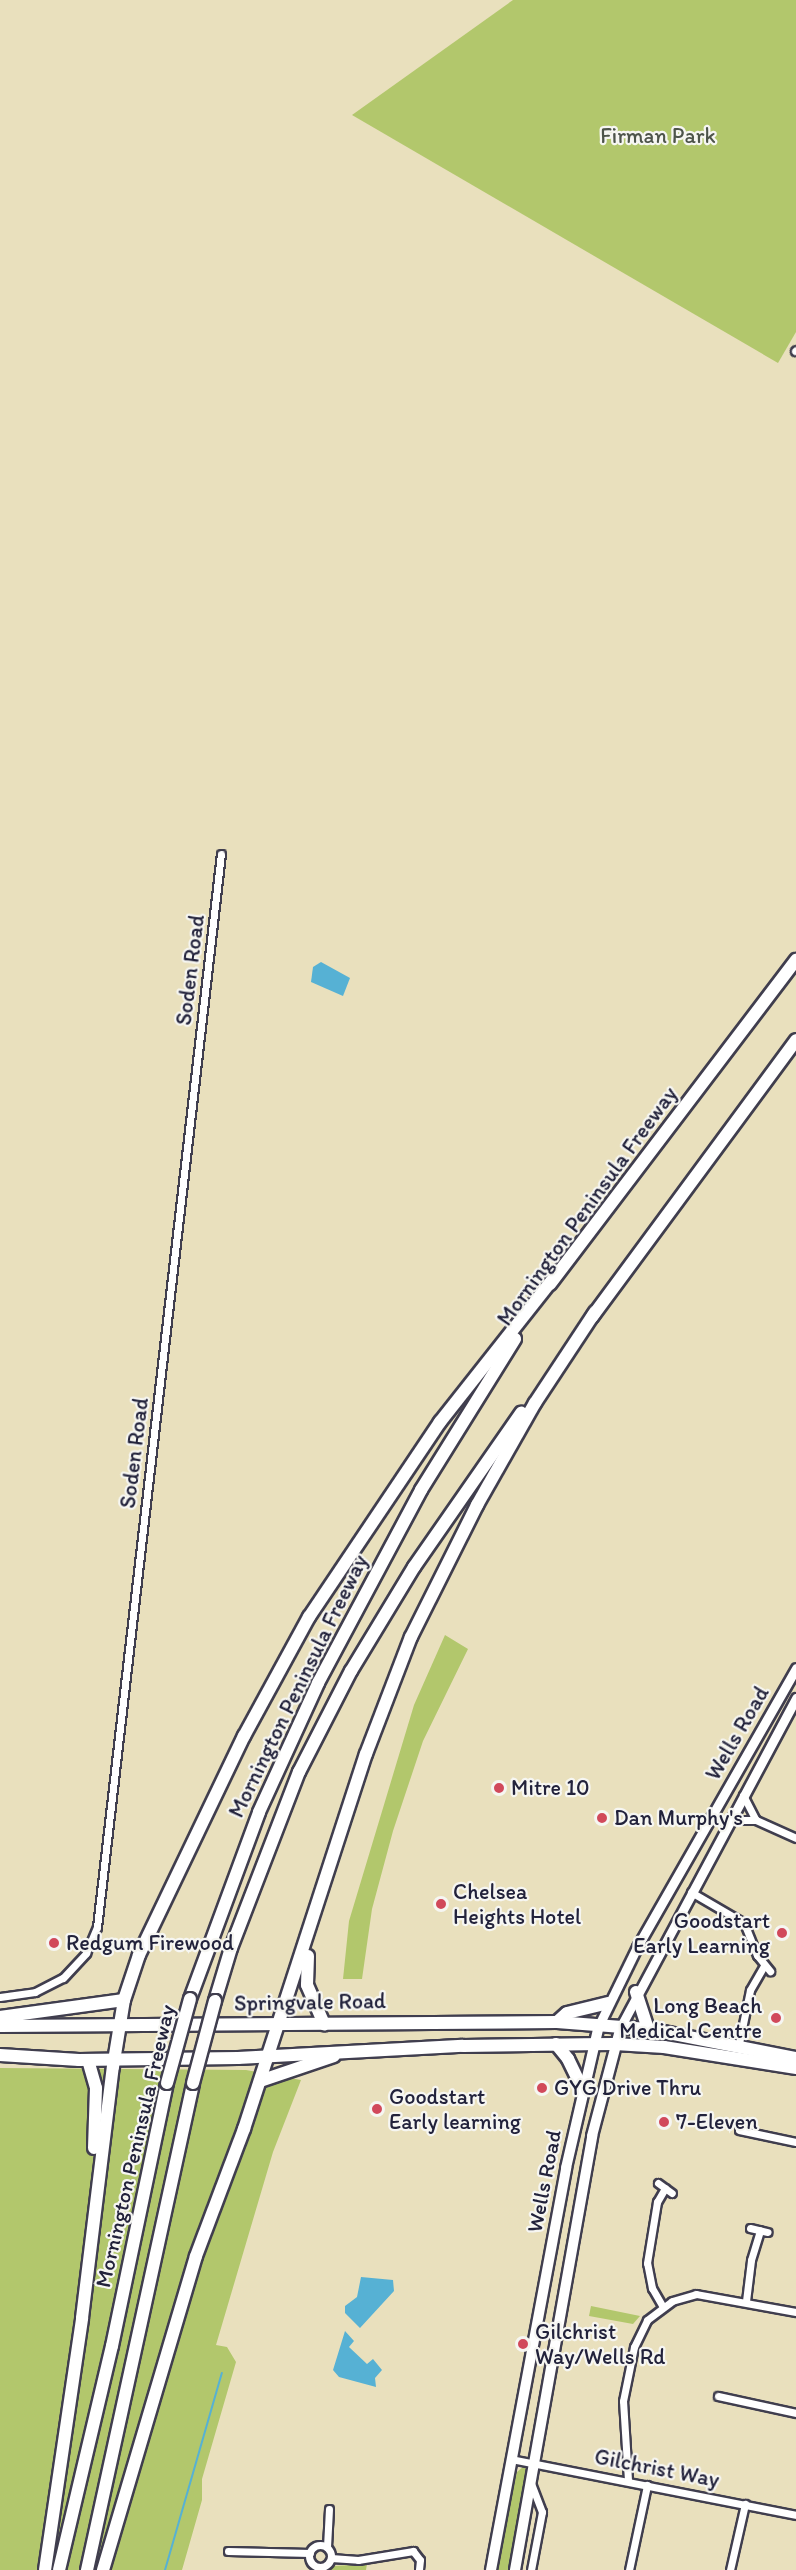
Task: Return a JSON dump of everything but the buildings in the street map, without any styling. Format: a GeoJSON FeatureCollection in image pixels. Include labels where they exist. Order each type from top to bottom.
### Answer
{"type":"FeatureCollection","features":[{"type":"Feature","properties":{"kind":"highway","name":"Mornington Peninsula Freeway"},"geometry":{"type":"LineString","coordinates":[[59,2570],[112,2346],[167,2083],[190,1999],[259,1812],[318,1683],[421,1490],[554,1279],[796,960]]}},
{"type":"Feature","properties":{"kind":"highway","name":"Mornington Peninsula Freeway"},"geometry":{"type":"LineString","coordinates":[[87,2570],[193,2083],[215,2001],[239,1927],[299,1772],[351,1671],[414,1567],[596,1312],[796,1040]]}},
{"type":"Feature","properties":{"kind":"highway"},"geometry":{"type":"LineString","coordinates":[[45,2570],[82,2318],[92,2218],[114,2059],[124,2000],[139,1955],[188,1850],[270,1687],[309,1617],[440,1422],[554,1279]]}},
{"type":"Feature","properties":{"kind":"highway"},"geometry":{"type":"LineString","coordinates":[[103,2570],[196,2256],[260,2081],[266,2056],[326,1882],[366,1754],[411,1637],[529,1413],[596,1312]]}},
{"type":"Feature","properties":{"kind":"highway"},"geometry":{"type":"LineString","coordinates":[[324,2024],[313,2002],[305,1968],[326,1882]]}},
{"type":"Feature","properties":{"kind":"highway"},"geometry":{"type":"LineString","coordinates":[[636,1992],[648,2029]]}},
{"type":"Feature","properties":{"kind":"highway"},"geometry":{"type":"LineString","coordinates":[[0,2017],[124,2000]]}},
{"type":"Feature","properties":{"kind":"highway"},"geometry":{"type":"LineString","coordinates":[[557,2022],[567,2013],[608,2003]]}},
{"type":"Feature","properties":{"kind":"highway","name":"Springvale Road"},"geometry":{"type":"LineString","coordinates":[[0,2026],[557,2022],[648,2029],[796,2058]]}},
{"type":"Feature","properties":{"kind":"highway"},"geometry":{"type":"LineString","coordinates":[[556,2044],[568,2059],[582,2088]]}},
{"type":"Feature","properties":{"kind":"highway"},"geometry":{"type":"LineString","coordinates":[[0,2055],[87,2060],[615,2044],[664,2047],[796,2068]]}},
{"type":"Feature","properties":{"kind":"highway"},"geometry":{"type":"LineString","coordinates":[[260,2081],[343,2052]]}},
{"type":"Feature","properties":{"kind":"highway"},"geometry":{"type":"LineString","coordinates":[[87,2060],[96,2088],[92,2218]]}},
{"type":"Feature","properties":{"kind":"main road","name":"Wells Road"},"geometry":{"type":"LineString","coordinates":[[491,2570],[592,2044],[608,2003],[796,1668]]}},
{"type":"Feature","properties":{"kind":"main road","name":"Wells Road"},"geometry":{"type":"LineString","coordinates":[[515,2570],[592,2136],[615,2044],[636,1992],[796,1698]]}},
{"type":"Feature","properties":{"kind":"street","name":"Soden Road"},"geometry":{"type":"LineString","coordinates":[[0,1997],[34,1992],[63,1978],[86,1953],[97,1927],[222,854]]}},
{"type":"Feature","properties":{"kind":"street"},"geometry":{"type":"LineString","coordinates":[[743,1795],[756,1820]]}},
{"type":"Feature","properties":{"kind":"street"},"geometry":{"type":"LineString","coordinates":[[730,1820],[756,1820],[796,1838]]}},
{"type":"Feature","properties":{"kind":"street"},"geometry":{"type":"LineString","coordinates":[[691,1892],[745,1925],[767,1969],[751,1987],[736,2060]]}},
{"type":"Feature","properties":{"kind":"street"},"geometry":{"type":"LineString","coordinates":[[739,2130],[796,2142]]}},
{"type":"Feature","properties":{"kind":"street"},"geometry":{"type":"LineString","coordinates":[[658,2183],[672,2193]]}},
{"type":"Feature","properties":{"kind":"street"},"geometry":{"type":"LineString","coordinates":[[663,2307],[652,2289],[647,2263],[657,2202],[665,2188]]}},
{"type":"Feature","properties":{"kind":"street"},"geometry":{"type":"LineString","coordinates":[[750,2228],[768,2232]]}},
{"type":"Feature","properties":{"kind":"street"},"geometry":{"type":"LineString","coordinates":[[746,2301],[751,2260],[760,2230]]}},
{"type":"Feature","properties":{"kind":"street"},"geometry":{"type":"LineString","coordinates":[[628,2480],[623,2401],[638,2334],[647,2320],[663,2307],[696,2294],[746,2301],[796,2312]]}},
{"type":"Feature","properties":{"kind":"street"},"geometry":{"type":"LineString","coordinates":[[718,2396],[796,2413]]}},
{"type":"Feature","properties":{"kind":"street","name":"Gilchrist Way"},"geometry":{"type":"LineString","coordinates":[[512,2458],[796,2515]]}},
{"type":"Feature","properties":{"kind":"street"},"geometry":{"type":"LineString","coordinates":[[531,2483],[542,2511],[531,2570]]}},
{"type":"Feature","properties":{"kind":"street"},"geometry":{"type":"LineString","coordinates":[[629,2570],[647,2485]]}},
{"type":"Feature","properties":{"kind":"street"},"geometry":{"type":"LineString","coordinates":[[730,2570],[744,2504]]}},
{"type":"Feature","properties":{"kind":"street"},"geometry":{"type":"LineString","coordinates":[[310,2553],[325,2530],[329,2509]]}},
{"type":"Feature","properties":{"kind":"street"},"geometry":{"type":"LineString","coordinates":[[325,2530],[331,2558]]}},
{"type":"Feature","properties":{"kind":"street"},"geometry":{"type":"LineString","coordinates":[[317,2545],[327,2547]]}},
{"type":"Feature","properties":{"kind":"street"},"geometry":{"type":"LineString","coordinates":[[228,2551],[310,2553]]}},
{"type":"Feature","properties":{"kind":"street"},"geometry":{"type":"LineString","coordinates":[[310,2553],[313,2567],[321,2568],[331,2558],[358,2560],[413,2551],[420,2560],[419,2570]]}},
{"type":"Feature","properties":{"kind":"green space","name":"Firman Park"},"geometry":{"type":"Polygon","coordinates":[[[513,0],[796,0],[796,332],[778,363],[352,115],[513,0]]]}},
{"type":"Feature","properties":{"kind":"green space"},"geometry":{"type":"Polygon","coordinates":[[[445,1635],[468,1649],[423,1741],[393,1831],[372,1909],[362,1979],[343,1979],[349,1921],[414,1705],[445,1635]]]}},
{"type":"Feature","properties":{"kind":"green space"},"geometry":{"type":"Polygon","coordinates":[[[0,2068],[246,2070],[301,2080],[273,2152],[216,2345],[227,2347],[236,2362],[202,2479],[202,2500],[182,2570],[0,2570],[0,2068]]]}},
{"type":"Feature","properties":{"kind":"green space"},"geometry":{"type":"Polygon","coordinates":[[[591,2306],[640,2316],[633,2324],[589,2316],[591,2306]]]}},
{"type":"Feature","properties":{"kind":"green space"},"geometry":{"type":"Polygon","coordinates":[[[524,2466],[528,2472],[511,2570],[495,2570],[517,2472],[524,2466]]]}},
{"type":"Feature","properties":{"kind":"green space"},"geometry":{"type":"Polygon","coordinates":[[[367,2564],[366,2570],[327,2570],[334,2566],[367,2564]]]}},
{"type":"Feature","properties":{"kind":"water"},"geometry":{"type":"Polygon","coordinates":[[[321,962],[350,978],[343,996],[311,982],[313,967],[321,962]]]}},
{"type":"Feature","properties":{"kind":"water"},"geometry":{"type":"Polygon","coordinates":[[[361,2277],[393,2280],[394,2291],[360,2328],[345,2313],[345,2306],[357,2297],[361,2277]]]}},
{"type":"Feature","properties":{"kind":"water"},"geometry":{"type":"Polygon","coordinates":[[[345,2331],[354,2341],[349,2347],[367,2364],[373,2359],[382,2370],[375,2378],[376,2387],[339,2377],[333,2370],[345,2331]]]}},
{"type":"Feature","properties":{"kind":"waterway"},"geometry":{"type":"LineString","coordinates":[[165,2570],[222,2373]]}},
{"type":"Feature","properties":{"kind":"place","name":"Mitre 10"},"geometry":{"type":"Point","coordinates":[499,1788]}},
{"type":"Feature","properties":{"kind":"place","name":"Dan Murphy's"},"geometry":{"type":"Point","coordinates":[602,1818]}},
{"type":"Feature","properties":{"kind":"place","name":"Chelsea Heights Hotel"},"geometry":{"type":"Point","coordinates":[441,1904]}},
{"type":"Feature","properties":{"kind":"place","name":"Goodstart Early Learning"},"geometry":{"type":"Point","coordinates":[782,1933]}},
{"type":"Feature","properties":{"kind":"place","name":"Redgum Firewood"},"geometry":{"type":"Point","coordinates":[54,1943]}},
{"type":"Feature","properties":{"kind":"place","name":"Long Beach Medical Centre"},"geometry":{"type":"Point","coordinates":[776,2018]}},
{"type":"Feature","properties":{"kind":"place","name":"GYG Drive Thru"},"geometry":{"type":"Point","coordinates":[542,2088]}},
{"type":"Feature","properties":{"kind":"place","name":"Goodstart Early learning"},"geometry":{"type":"Point","coordinates":[377,2109]}},
{"type":"Feature","properties":{"kind":"place","name":"7-Eleven"},"geometry":{"type":"Point","coordinates":[664,2122]}},
{"type":"Feature","properties":{"kind":"place","name":"Gilchrist Way/Wells Rd"},"geometry":{"type":"Point","coordinates":[523,2344]}}]}
